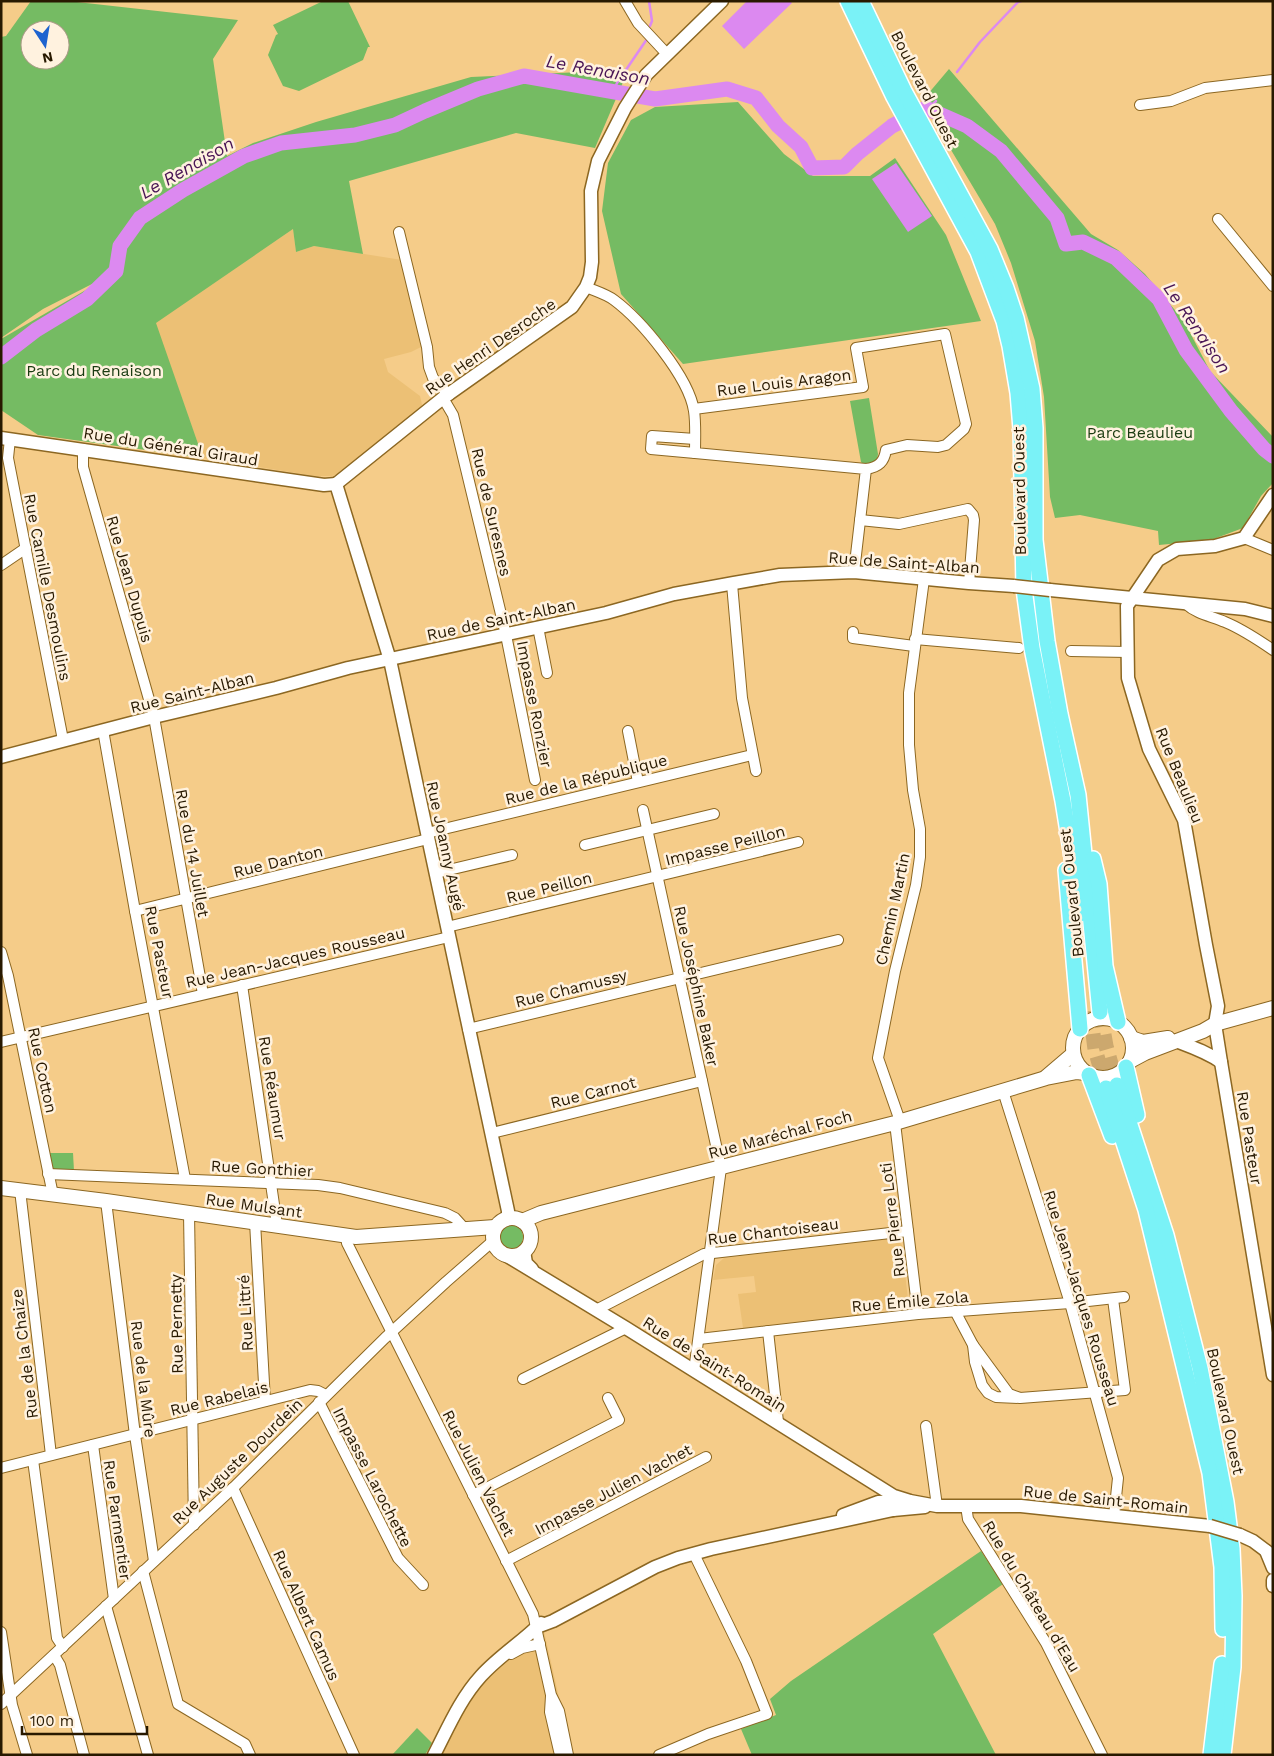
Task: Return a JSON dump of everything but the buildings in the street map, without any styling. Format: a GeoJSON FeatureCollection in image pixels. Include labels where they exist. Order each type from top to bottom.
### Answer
{"type":"FeatureCollection","features":[{"type":"Feature","properties":{"kind":"main road","name":"Boulevard Ouest"},"geometry":{"type":"LineString","coordinates":[[848,1],[919,131],[978,252],[1004,321],[1018,392],[1021,429],[1024,589],[1032,648],[1063,801],[1095,1012],[1078,795],[1060,714],[1047,641],[1035,540],[1035,428],[1032,389],[1016,318],[990,249],[919,131]]}},
{"type":"Feature","properties":{"kind":"main road","name":"Boulevard Ouest"},"geometry":{"type":"LineString","coordinates":[[861,1],[905,104]]}},
{"type":"Feature","properties":{"kind":"main road"},"geometry":{"type":"LineString","coordinates":[[1078,795],[1099,884],[1105,966],[1118,1022]]}},
{"type":"Feature","properties":{"kind":"main road"},"geometry":{"type":"LineString","coordinates":[[1063,801],[1067,894],[1080,1029]]}},
{"type":"Feature","properties":{"kind":"main road"},"geometry":{"type":"LineString","coordinates":[[1087,1074],[1107,1078],[1120,1073],[1128,1064],[1145,1052],[1203,1031],[1215,1024],[1273,1008]]}},
{"type":"Feature","properties":{"kind":"main road"},"geometry":{"type":"LineString","coordinates":[[1159,1262],[1087,1074],[1076,1061],[1073,1054],[1073,1044],[1080,1029],[1087,1022],[1100,1018],[1118,1022],[1131,1038],[1132,1047],[1128,1064],[1136,1110],[1174,1233],[1196,1336],[1200,1368]]}},
{"type":"Feature","properties":{"kind":"main road"},"geometry":{"type":"LineString","coordinates":[[1131,1038],[1143,1042],[1203,1031]]}},
{"type":"Feature","properties":{"kind":"main road","name":"Rue Maréchal Foch"},"geometry":{"type":"LineString","coordinates":[[1046,1078],[1073,1054]]}},
{"type":"Feature","properties":{"kind":"main road","name":"Rue Maréchal Foch"},"geometry":{"type":"LineString","coordinates":[[515,1220],[897,1122],[1046,1078],[1077,1072],[1087,1074]]}},
{"type":"Feature","properties":{"kind":"main road","name":"Boulevard Ouest"},"geometry":{"type":"LineString","coordinates":[[1211,1755],[1222,1675],[1222,1567],[1210,1473],[1146,1210],[1112,1086],[1166,1235],[1200,1368],[1221,1470],[1232,1550],[1234,1596],[1233,1667],[1223,1755]]}},
{"type":"Feature","properties":{"kind":"main road","name":"Rue Mulsant"},"geometry":{"type":"LineString","coordinates":[[8,1188],[356,1237],[406,1235],[466,1229],[494,1234]]}},
{"type":"Feature","properties":{"kind":"main road"},"geometry":{"type":"LineString","coordinates":[[515,1220],[528,1228],[531,1237],[529,1244],[524,1251],[516,1255],[504,1254],[496,1248],[494,1234],[500,1222],[515,1220]]}},
{"type":"Feature","properties":{"kind":"street"},"geometry":{"type":"LineString","coordinates":[[625,1],[638,23],[666,54]]}},
{"type":"Feature","properties":{"kind":"street","name":"Rue Henri Desroche"},"geometry":{"type":"LineString","coordinates":[[336,484],[446,396],[572,307],[586,287],[590,277],[592,262],[591,191],[598,161],[625,108],[646,75],[722,1]]}},
{"type":"Feature","properties":{"kind":"street"},"geometry":{"type":"LineString","coordinates":[[1140,105],[1171,101],[1205,88],[1273,80]]}},
{"type":"Feature","properties":{"kind":"street"},"geometry":{"type":"LineString","coordinates":[[1218,219],[1273,286]]}},
{"type":"Feature","properties":{"kind":"street","name":"Rue de Suresnes"},"geometry":{"type":"LineString","coordinates":[[399,232],[427,347],[428,367],[446,396],[454,415],[506,635]]}},
{"type":"Feature","properties":{"kind":"street"},"geometry":{"type":"LineString","coordinates":[[586,287],[612,299],[631,315],[668,357],[682,381],[694,409],[695,453]]}},
{"type":"Feature","properties":{"kind":"street","name":"Rue Louis Aragon"},"geometry":{"type":"LineString","coordinates":[[694,409],[863,387],[856,348],[945,334],[966,424],[964,429],[946,445],[938,447],[907,445],[886,450],[884,459],[879,465],[866,469]]}},
{"type":"Feature","properties":{"kind":"street"},"geometry":{"type":"LineString","coordinates":[[695,439],[652,436],[651,449],[866,469],[854,572]]}},
{"type":"Feature","properties":{"kind":"street","name":"Rue du Général Giraud"},"geometry":{"type":"LineString","coordinates":[[6,439],[324,485],[336,484]]}},
{"type":"Feature","properties":{"kind":"street","name":"Rue Camille Desmoulins"},"geometry":{"type":"LineString","coordinates":[[6,439],[8,458],[63,740]]}},
{"type":"Feature","properties":{"kind":"street","name":"Rue Jean Dupuis"},"geometry":{"type":"LineString","coordinates":[[83,449],[83,467],[154,717]]}},
{"type":"Feature","properties":{"kind":"street","name":"Rue Joanny Augé"},"geometry":{"type":"LineString","coordinates":[[336,484],[390,660],[468,1029],[492,1133],[515,1220]]}},
{"type":"Feature","properties":{"kind":"street"},"geometry":{"type":"LineString","coordinates":[[1244,538],[1273,495]]}},
{"type":"Feature","properties":{"kind":"street"},"geometry":{"type":"LineString","coordinates":[[860,520],[899,524],[968,509],[973,515],[974,520],[968,584]]}},
{"type":"Feature","properties":{"kind":"street"},"geometry":{"type":"LineString","coordinates":[[1131,598],[1158,560],[1177,550],[1215,546],[1244,538],[1273,550]]}},
{"type":"Feature","properties":{"kind":"street"},"geometry":{"type":"LineString","coordinates":[[1,565],[26,548]]}},
{"type":"Feature","properties":{"kind":"street","name":"Rue de Saint-Alban"},"geometry":{"type":"LineString","coordinates":[[390,660],[606,613],[674,594],[780,576],[854,572],[1245,609],[1273,616]]}},
{"type":"Feature","properties":{"kind":"street","name":"Chemin Martin"},"geometry":{"type":"LineString","coordinates":[[897,1122],[878,1058],[894,971],[916,885],[920,857],[920,829],[913,790],[909,745],[909,693],[914,642],[924,579]]}},
{"type":"Feature","properties":{"kind":"street"},"geometry":{"type":"LineString","coordinates":[[732,584],[742,698],[756,772]]}},
{"type":"Feature","properties":{"kind":"street","name":"Rue Beaulieu"},"geometry":{"type":"LineString","coordinates":[[1131,598],[1127,606],[1128,678],[1149,749],[1184,820],[1218,1006],[1215,1024]]}},
{"type":"Feature","properties":{"kind":"street"},"geometry":{"type":"LineString","coordinates":[[1186,604],[1193,611],[1225,622],[1249,634],[1273,650]]}},
{"type":"Feature","properties":{"kind":"street"},"geometry":{"type":"LineString","coordinates":[[538,628],[547,673]]}},
{"type":"Feature","properties":{"kind":"street"},"geometry":{"type":"LineString","coordinates":[[853,632],[853,638],[1019,648]]}},
{"type":"Feature","properties":{"kind":"street","name":"Impasse Ronzier"},"geometry":{"type":"LineString","coordinates":[[506,635],[535,780]]}},
{"type":"Feature","properties":{"kind":"street"},"geometry":{"type":"LineString","coordinates":[[1071,651],[1128,652]]}},
{"type":"Feature","properties":{"kind":"street","name":"Rue Saint-Alban"},"geometry":{"type":"LineString","coordinates":[[1,757],[348,668],[390,660]]}},
{"type":"Feature","properties":{"kind":"street","name":"Rue du 14 Juillet"},"geometry":{"type":"LineString","coordinates":[[154,717],[203,994]]}},
{"type":"Feature","properties":{"kind":"street","name":"Rue Pasteur"},"geometry":{"type":"LineString","coordinates":[[104,730],[135,911],[185,1179]]}},
{"type":"Feature","properties":{"kind":"street"},"geometry":{"type":"LineString","coordinates":[[628,731],[638,782]]}},
{"type":"Feature","properties":{"kind":"street","name":"Rue de la République"},"geometry":{"type":"LineString","coordinates":[[428,836],[752,755]]}},
{"type":"Feature","properties":{"kind":"street","name":"Rue Joséphine Baker"},"geometry":{"type":"LineString","coordinates":[[643,810],[721,1168],[694,1371]]}},
{"type":"Feature","properties":{"kind":"street"},"geometry":{"type":"LineString","coordinates":[[586,845],[714,814]]}},
{"type":"Feature","properties":{"kind":"street","name":"Rue Danton"},"geometry":{"type":"LineString","coordinates":[[135,911],[428,836]]}},
{"type":"Feature","properties":{"kind":"street","name":"Impasse Peillon"},"geometry":{"type":"LineString","coordinates":[[658,876],[798,842]]}},
{"type":"Feature","properties":{"kind":"street"},"geometry":{"type":"LineString","coordinates":[[436,874],[512,855]]}},
{"type":"Feature","properties":{"kind":"street","name":"Rue Peillon"},"geometry":{"type":"LineString","coordinates":[[448,932],[658,876]]}},
{"type":"Feature","properties":{"kind":"street","name":"Rue Jean-Jacques Rousseau"},"geometry":{"type":"LineString","coordinates":[[1,1042],[242,985],[448,932]]}},
{"type":"Feature","properties":{"kind":"street","name":"Rue Chamussy"},"geometry":{"type":"LineString","coordinates":[[468,1029],[838,940]]}},
{"type":"Feature","properties":{"kind":"street","name":"Rue Cotton"},"geometry":{"type":"LineString","coordinates":[[1,952],[53,1195]]}},
{"type":"Feature","properties":{"kind":"street","name":"Rue Réaumur"},"geometry":{"type":"LineString","coordinates":[[242,985],[278,1226]]}},
{"type":"Feature","properties":{"kind":"street","name":"Rue Pasteur"},"geometry":{"type":"LineString","coordinates":[[1215,1024],[1273,1375]]}},
{"type":"Feature","properties":{"kind":"street"},"geometry":{"type":"LineString","coordinates":[[1176,1041],[1212,1056],[1221,1062]]}},
{"type":"Feature","properties":{"kind":"street","name":"Rue Carnot"},"geometry":{"type":"LineString","coordinates":[[492,1133],[702,1081]]}},
{"type":"Feature","properties":{"kind":"street","name":"Rue Jean-Jacques Rousseau"},"geometry":{"type":"LineString","coordinates":[[1002,1091],[1070,1303],[1118,1478],[1114,1516]]}},
{"type":"Feature","properties":{"kind":"street","name":"Rue Pierre Loti"},"geometry":{"type":"LineString","coordinates":[[897,1122],[918,1314]]}},
{"type":"Feature","properties":{"kind":"street","name":"Rue Gonthier"},"geometry":{"type":"LineString","coordinates":[[48,1174],[318,1185],[340,1188],[445,1213],[455,1218],[466,1229]]}},
{"type":"Feature","properties":{"kind":"street","name":"Rue de la Chaize"},"geometry":{"type":"LineString","coordinates":[[8,1188],[51,1455]]}},
{"type":"Feature","properties":{"kind":"street","name":"Rue de la Mûre"},"geometry":{"type":"LineString","coordinates":[[106,1201],[135,1435],[154,1561]]}},
{"type":"Feature","properties":{"kind":"street","name":"Rue Pernetty"},"geometry":{"type":"LineString","coordinates":[[189,1213],[194,1525]]}},
{"type":"Feature","properties":{"kind":"street","name":"Rue Littré"},"geometry":{"type":"LineString","coordinates":[[255,1222],[265,1401]]}},
{"type":"Feature","properties":{"kind":"street","name":"Rue Chantoiseau"},"geometry":{"type":"LineString","coordinates":[[596,1310],[710,1252],[908,1231]]}},
{"type":"Feature","properties":{"kind":"street","name":"Rue Auguste Dourdein"},"geometry":{"type":"LineString","coordinates":[[1,1704],[233,1488],[322,1399],[494,1234]]}},
{"type":"Feature","properties":{"kind":"street","name":"Rue Julien Vachet"},"geometry":{"type":"LineString","coordinates":[[346,1236],[347,1243],[533,1614],[551,1695]]}},
{"type":"Feature","properties":{"kind":"street","name":"Rue de Saint-Romain"},"geometry":{"type":"LineString","coordinates":[[524,1251],[526,1263],[538,1274]]}},
{"type":"Feature","properties":{"kind":"street","name":"Rue de Saint-Romain"},"geometry":{"type":"LineString","coordinates":[[504,1254],[874,1483],[885,1504]]}},
{"type":"Feature","properties":{"kind":"street","name":"Rue Émile Zola"},"geometry":{"type":"LineString","coordinates":[[699,1339],[918,1314],[1118,1298],[1125,1390],[1095,1393]]}},
{"type":"Feature","properties":{"kind":"street"},"geometry":{"type":"LineString","coordinates":[[955,1312],[973,1345],[1009,1394],[1020,1398]]}},
{"type":"Feature","properties":{"kind":"street"},"geometry":{"type":"LineString","coordinates":[[523,1379],[626,1328]]}},
{"type":"Feature","properties":{"kind":"street"},"geometry":{"type":"LineString","coordinates":[[768,1332],[778,1422]]}},
{"type":"Feature","properties":{"kind":"street"},"geometry":{"type":"LineString","coordinates":[[973,1345],[982,1385],[988,1393],[996,1397],[1020,1398],[1095,1393]]}},
{"type":"Feature","properties":{"kind":"street","name":"Rue Rabelais"},"geometry":{"type":"LineString","coordinates":[[1,1468],[310,1390],[318,1391],[322,1399]]}},
{"type":"Feature","properties":{"kind":"street"},"geometry":{"type":"LineString","coordinates":[[473,1495],[619,1420],[608,1398]]}},
{"type":"Feature","properties":{"kind":"street","name":"Impasse Larochette"},"geometry":{"type":"LineString","coordinates":[[322,1399],[398,1558],[423,1585]]}},
{"type":"Feature","properties":{"kind":"street"},"geometry":{"type":"LineString","coordinates":[[926,1426],[937,1506]]}},
{"type":"Feature","properties":{"kind":"street","name":"Rue Parmentier"},"geometry":{"type":"LineString","coordinates":[[93,1445],[110,1602],[148,1755]]}},
{"type":"Feature","properties":{"kind":"street","name":"Impasse Julien Vachet"},"geometry":{"type":"LineString","coordinates":[[506,1561],[706,1457]]}},
{"type":"Feature","properties":{"kind":"street"},"geometry":{"type":"LineString","coordinates":[[33,1460],[57,1638],[63,1647]]}},
{"type":"Feature","properties":{"kind":"street","name":"Rue Albert Camus"},"geometry":{"type":"LineString","coordinates":[[233,1488],[354,1755]]}},
{"type":"Feature","properties":{"kind":"street","name":"Rue de Saint-Romain"},"geometry":{"type":"LineString","coordinates":[[885,1504],[894,1496],[937,1506]]}},
{"type":"Feature","properties":{"kind":"street"},"geometry":{"type":"LineString","coordinates":[[434,1755],[458,1708],[480,1677],[550,1614],[580,1598],[638,1576],[655,1566],[694,1554],[808,1528],[885,1504]]}},
{"type":"Feature","properties":{"kind":"street","name":"Rue de Saint-Romain"},"geometry":{"type":"LineString","coordinates":[[885,1504],[1021,1506],[1210,1526],[1253,1541],[1269,1553],[1273,1568]]}},
{"type":"Feature","properties":{"kind":"street","name":"Rue du Château d'Eau"},"geometry":{"type":"LineString","coordinates":[[966,1506],[968,1519],[1046,1643],[1102,1755]]}},
{"type":"Feature","properties":{"kind":"street"},"geometry":{"type":"LineString","coordinates":[[659,1755],[708,1734],[767,1714],[746,1661],[694,1554]]}},
{"type":"Feature","properties":{"kind":"street"},"geometry":{"type":"LineString","coordinates":[[143,1571],[178,1704],[245,1744],[250,1755]]}},
{"type":"Feature","properties":{"kind":"street"},"geometry":{"type":"LineString","coordinates":[[1273,1580],[1273,1586]]}},
{"type":"Feature","properties":{"kind":"street"},"geometry":{"type":"LineString","coordinates":[[1,1632],[10,1696],[27,1755]]}},
{"type":"Feature","properties":{"kind":"street"},"geometry":{"type":"LineString","coordinates":[[480,1677],[514,1652],[540,1644]]}},
{"type":"Feature","properties":{"kind":"street"},"geometry":{"type":"LineString","coordinates":[[54,1655],[60,1665],[84,1755]]}},
{"type":"Feature","properties":{"kind":"street"},"geometry":{"type":"LineString","coordinates":[[551,1695],[550,1712],[560,1755]]}},
{"type":"Feature","properties":{"kind":"street"},"geometry":{"type":"LineString","coordinates":[[551,1695],[559,1711],[568,1755]]}},
{"type":"Feature","properties":{"kind":"shaded area"},"geometry":{"type":"Polygon","coordinates":[[[747,1],[790,1],[792,3],[744,49],[722,26],[747,1]]]}},
{"type":"Feature","properties":{"kind":"shaded area"},"geometry":{"type":"Polygon","coordinates":[[[896,163],[932,216],[908,232],[872,179],[896,163]]]}},
{"type":"Feature","properties":{"kind":"shaded area"},"geometry":{"type":"Polygon","coordinates":[[[293,229],[296,252],[314,246],[402,260],[422,342],[421,347],[411,352],[384,359],[388,372],[420,396],[423,409],[350,466],[332,476],[315,476],[203,458],[155,323],[293,229]]]}},
{"type":"Feature","properties":{"kind":"shaded area"},"geometry":{"type":"Polygon","coordinates":[[[895,1238],[902,1245],[908,1300],[902,1308],[881,1310],[881,1313],[743,1328],[738,1294],[756,1292],[754,1276],[713,1280],[716,1265],[724,1258],[895,1238]]]}},
{"type":"Feature","properties":{"kind":"shaded area"},"geometry":{"type":"Polygon","coordinates":[[[544,1631],[572,1755],[436,1755],[482,1680],[544,1631]]]}},
{"type":"Feature","properties":{"kind":"green space","name":"Parc du Renaison"},"geometry":{"type":"Polygon","coordinates":[[[31,1],[68,1],[238,20],[213,59],[227,156],[253,143],[316,122],[471,77],[604,71],[624,80],[595,148],[516,133],[349,181],[363,254],[314,246],[296,252],[293,229],[156,323],[203,458],[38,435],[1,410],[1,339],[91,287],[92,284],[43,309],[1,338],[1,37],[6,36],[31,1]]]}},
{"type":"Feature","properties":{"kind":"green space"},"geometry":{"type":"Polygon","coordinates":[[[323,1],[348,1],[370,47],[368,47],[363,60],[299,91],[283,86],[268,55],[278,34],[273,25],[323,1]]]}},
{"type":"Feature","properties":{"kind":"green space","name":"Parc Beaulieu"},"geometry":{"type":"Polygon","coordinates":[[[949,69],[1091,234],[1118,250],[1145,274],[1184,321],[1210,371],[1273,437],[1273,483],[1261,496],[1243,528],[1211,540],[1159,545],[1158,531],[1080,515],[1055,518],[1050,497],[1044,397],[1035,341],[1011,263],[995,224],[922,101],[949,69]]]}},
{"type":"Feature","properties":{"kind":"green space"},"geometry":{"type":"Polygon","coordinates":[[[738,102],[784,154],[813,176],[870,176],[895,158],[946,235],[981,321],[683,364],[621,294],[602,211],[608,163],[631,120],[655,107],[738,102]]]}},
{"type":"Feature","properties":{"kind":"green space"},"geometry":{"type":"Polygon","coordinates":[[[869,398],[878,454],[875,462],[864,465],[861,462],[850,401],[869,398]]]}},
{"type":"Feature","properties":{"kind":"green space"},"geometry":{"type":"Polygon","coordinates":[[[50,1153],[73,1153],[74,1171],[55,1170],[52,1167],[50,1153]]]}},
{"type":"Feature","properties":{"kind":"green space"},"geometry":{"type":"Polygon","coordinates":[[[506,1225],[516,1225],[523,1232],[523,1242],[516,1249],[506,1249],[499,1242],[499,1232],[506,1225]]]}},
{"type":"Feature","properties":{"kind":"green space"},"geometry":{"type":"Polygon","coordinates":[[[981,1551],[1003,1584],[933,1634],[996,1755],[752,1755],[741,1729],[776,1715],[770,1699],[791,1681],[981,1551]]]}},
{"type":"Feature","properties":{"kind":"green space"},"geometry":{"type":"Polygon","coordinates":[[[417,1728],[432,1743],[425,1755],[392,1755],[417,1728]]]}},
{"type":"Feature","properties":{"kind":"waterway"},"geometry":{"type":"LineString","coordinates":[[649,1],[652,21],[650,26]]}},
{"type":"Feature","properties":{"kind":"waterway"},"geometry":{"type":"LineString","coordinates":[[957,72],[980,42],[1021,1]]}},
{"type":"Feature","properties":{"kind":"waterway"},"geometry":{"type":"LineString","coordinates":[[613,92],[647,39]]}},
{"type":"Feature","properties":{"kind":"waterway","name":"Le Renaison"},"geometry":{"type":"LineString","coordinates":[[1,357],[36,330],[87,299],[116,271],[120,246],[140,218],[183,190],[244,156],[281,143],[355,135],[395,125],[478,89],[524,76],[655,99],[727,89],[756,98],[778,126],[801,147],[812,168],[844,167],[892,126],[926,108],[967,126],[1001,151],[1057,218],[1066,244],[1083,242],[1116,258],[1159,299],[1186,350],[1231,411],[1264,449],[1273,456]]}},
{"type":"Feature","properties":{"kind":"waterway"},"geometry":{"type":"LineString","coordinates":[[936,101],[933,104],[937,113]]}},
{"type":"Feature","properties":{"kind":"tunnel"},"geometry":{"type":"LineString","coordinates":[[1090,1011],[1095,1049],[1106,1088]]}},
{"type":"Feature","properties":{"kind":"tunnel"},"geometry":{"type":"LineString","coordinates":[[1100,1012],[1106,1046],[1117,1085]]}}]}
